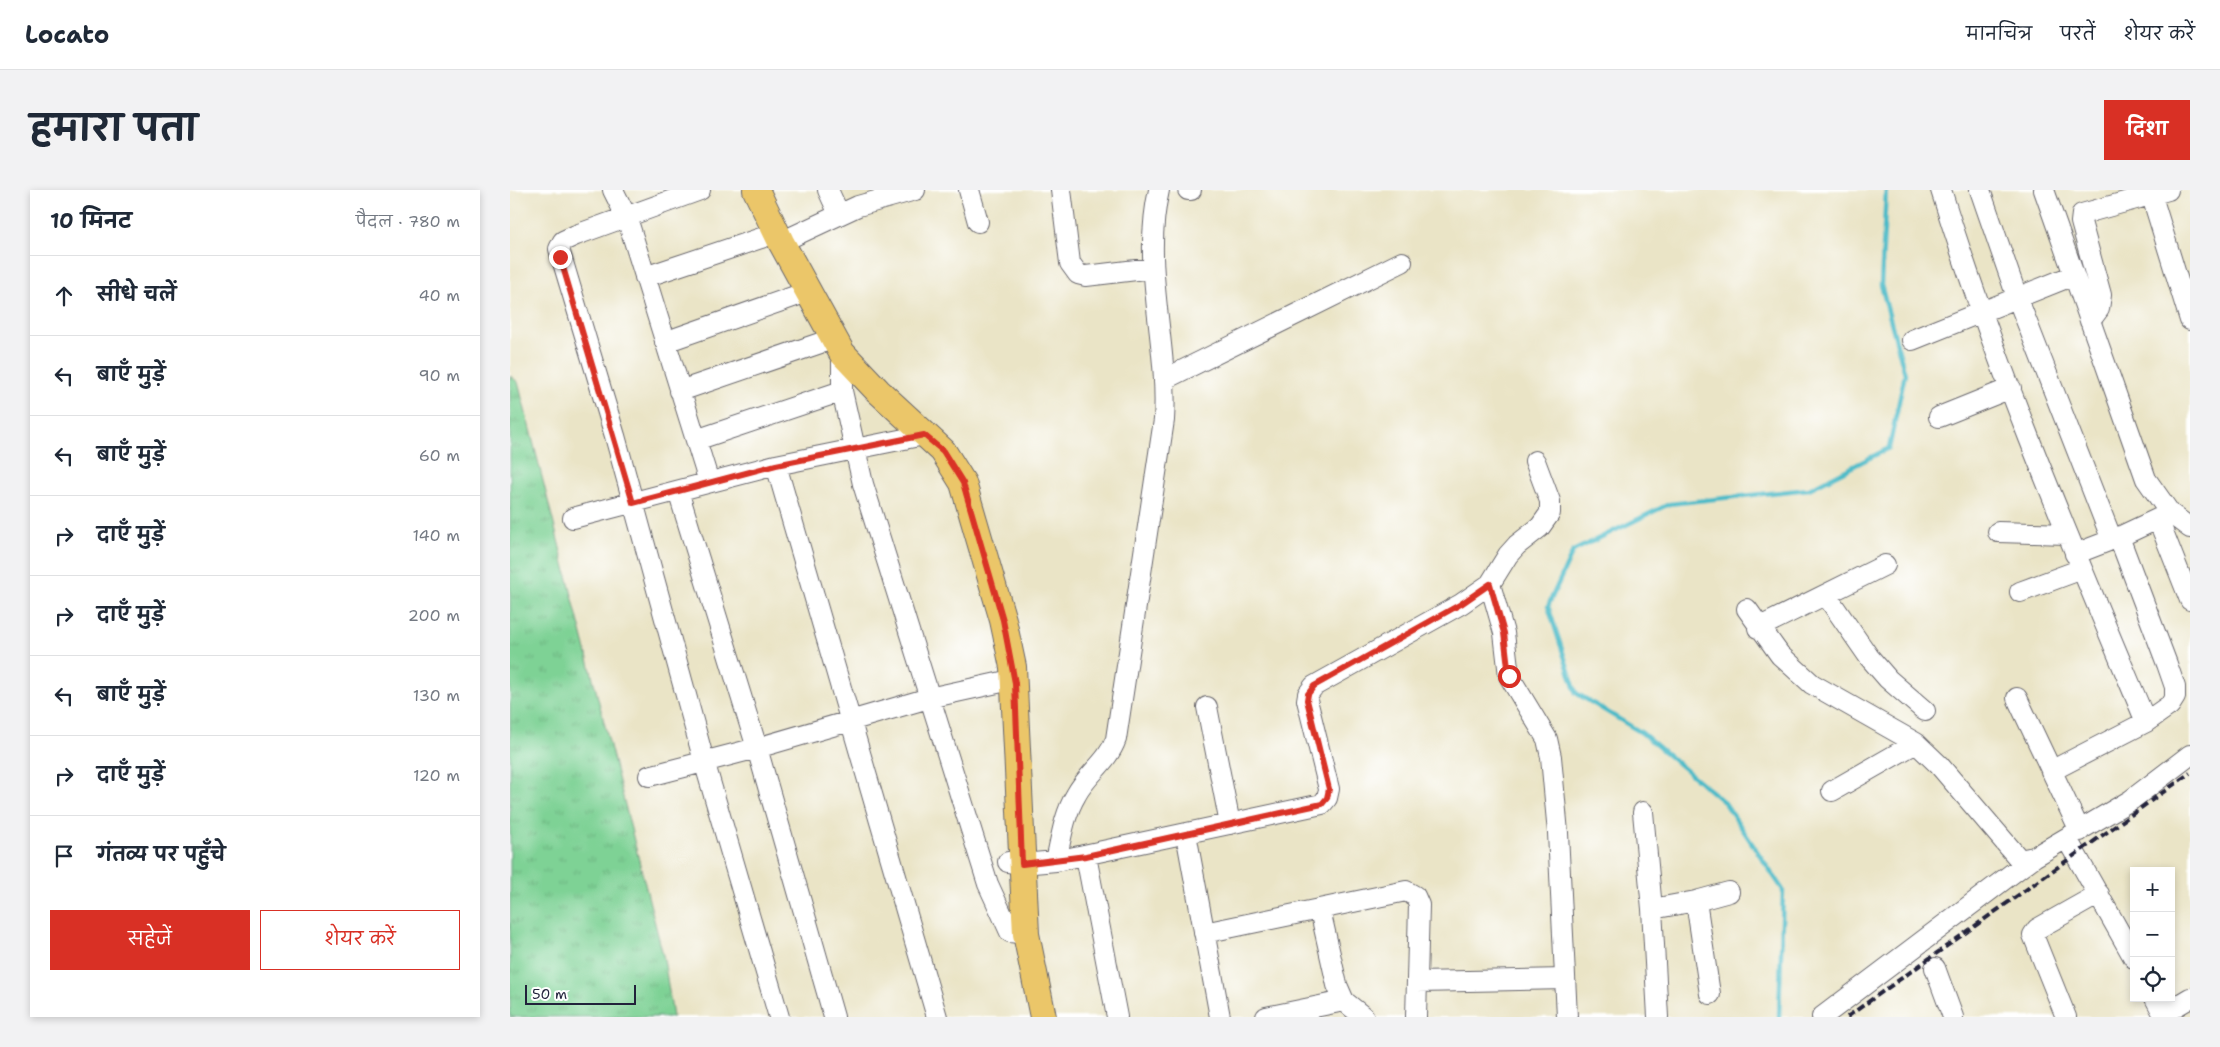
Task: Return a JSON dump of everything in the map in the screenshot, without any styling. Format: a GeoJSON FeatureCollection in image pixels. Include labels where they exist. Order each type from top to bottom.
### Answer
{"type":"FeatureCollection","features":[{"type":"Feature","properties":{"kind":"main road"},"geometry":{"type":"LineString","coordinates":[[756,190],[778,237],[837,346],[866,380],[943,451],[963,483],[1003,620],[1008,682],[1018,933],[1028,1017]]}},
{"type":"Feature","properties":{"kind":"main road"},"geometry":{"type":"LineString","coordinates":[[1018,933],[1043,1017]]}},
{"type":"Feature","properties":{"kind":"street"},"geometry":{"type":"LineString","coordinates":[[613,190],[627,218],[709,482]]}},
{"type":"Feature","properties":{"kind":"street"},"geometry":{"type":"LineString","coordinates":[[700,190],[564,241],[559,249],[633,503],[704,761],[779,1017]]}},
{"type":"Feature","properties":{"kind":"street"},"geometry":{"type":"LineString","coordinates":[[828,190],[839,214]]}},
{"type":"Feature","properties":{"kind":"street"},"geometry":{"type":"LineString","coordinates":[[645,277],[778,237],[839,214],[915,190]]}},
{"type":"Feature","properties":{"kind":"street"},"geometry":{"type":"LineString","coordinates":[[970,190],[978,222]]}},
{"type":"Feature","properties":{"kind":"street"},"geometry":{"type":"LineString","coordinates":[[1060,190],[1070,263],[1078,274],[1086,276],[1152,268]]}},
{"type":"Feature","properties":{"kind":"street"},"geometry":{"type":"LineString","coordinates":[[1056,861],[1068,811],[1076,794],[1112,751],[1116,739],[1164,420],[1165,379],[1152,268],[1152,232],[1159,190]]}},
{"type":"Feature","properties":{"kind":"street"},"geometry":{"type":"LineString","coordinates":[[1941,190],[1962,259],[2078,562],[2146,722]]}},
{"type":"Feature","properties":{"kind":"street"},"geometry":{"type":"LineString","coordinates":[[1980,190],[2017,297],[2175,687],[2175,697],[2170,705],[2146,722],[2052,771]]}},
{"type":"Feature","properties":{"kind":"street"},"geometry":{"type":"LineString","coordinates":[[2044,190],[2146,480],[2164,516],[2190,600]]}},
{"type":"Feature","properties":{"kind":"street"},"geometry":{"type":"LineString","coordinates":[[2090,321],[2099,309],[2102,295],[2082,222],[2082,214],[2157,192],[2190,320]]}},
{"type":"Feature","properties":{"kind":"street"},"geometry":{"type":"LineString","coordinates":[[1165,379],[1402,262]]}},
{"type":"Feature","properties":{"kind":"street"},"geometry":{"type":"LineString","coordinates":[[1912,340],[2074,274]]}},
{"type":"Feature","properties":{"kind":"street"},"geometry":{"type":"LineString","coordinates":[[665,342],[807,292]]}},
{"type":"Feature","properties":{"kind":"street"},"geometry":{"type":"LineString","coordinates":[[680,391],[837,346],[842,391],[863,484],[988,884],[1018,933]]}},
{"type":"Feature","properties":{"kind":"street"},"geometry":{"type":"LineString","coordinates":[[1939,417],[2011,388]]}},
{"type":"Feature","properties":{"kind":"street"},"geometry":{"type":"LineString","coordinates":[[696,440],[842,391]]}},
{"type":"Feature","properties":{"kind":"street"},"geometry":{"type":"LineString","coordinates":[[573,518],[776,465],[924,435]]}},
{"type":"Feature","properties":{"kind":"street"},"geometry":{"type":"LineString","coordinates":[[1015,863],[1056,861],[1086,856],[1322,804],[1327,798],[1329,789],[1307,700],[1308,694],[1314,686],[1461,604],[1490,584],[1508,555],[1517,545],[1540,527],[1550,513],[1550,501],[1535,462]]}},
{"type":"Feature","properties":{"kind":"street"},"geometry":{"type":"LineString","coordinates":[[776,465],[937,1017]]}},
{"type":"Feature","properties":{"kind":"street"},"geometry":{"type":"LineString","coordinates":[[678,492],[757,748],[834,1017]]}},
{"type":"Feature","properties":{"kind":"street"},"geometry":{"type":"LineString","coordinates":[[2020,592],[2078,562],[2116,538],[2164,516],[2190,528]]}},
{"type":"Feature","properties":{"kind":"street"},"geometry":{"type":"LineString","coordinates":[[1998,532],[2068,534]]}},
{"type":"Feature","properties":{"kind":"street"},"geometry":{"type":"LineString","coordinates":[[1758,628],[1886,565]]}},
{"type":"Feature","properties":{"kind":"street"},"geometry":{"type":"LineString","coordinates":[[1490,584],[1504,633],[1509,676],[1547,739],[1551,757],[1558,833],[1567,1017]]}},
{"type":"Feature","properties":{"kind":"street"},"geometry":{"type":"LineString","coordinates":[[1826,595],[1869,657],[1888,679],[1925,711]]}},
{"type":"Feature","properties":{"kind":"street"},"geometry":{"type":"LineString","coordinates":[[1747,609],[1758,628],[1780,655],[1812,684],[1916,743],[1939,765],[2020,860],[2034,857]]}},
{"type":"Feature","properties":{"kind":"street"},"geometry":{"type":"LineString","coordinates":[[649,776],[757,748],[929,698],[1008,682]]}},
{"type":"Feature","properties":{"kind":"street"},"geometry":{"type":"LineString","coordinates":[[2017,698],[2052,771],[2074,835],[2100,894],[2133,957]]}},
{"type":"Feature","properties":{"kind":"street"},"geometry":{"type":"LineString","coordinates":[[1207,707],[1230,824]]}},
{"type":"Feature","properties":{"kind":"street"},"geometry":{"type":"LineString","coordinates":[[1832,790],[1916,743]]}},
{"type":"Feature","properties":{"kind":"street"},"geometry":{"type":"LineString","coordinates":[[1822,1017],[2034,857],[2131,800],[2190,755]]}},
{"type":"Feature","properties":{"kind":"street"},"geometry":{"type":"LineString","coordinates":[[1643,812],[1652,909],[1658,1017]]}},
{"type":"Feature","properties":{"kind":"street"},"geometry":{"type":"LineString","coordinates":[[1186,834],[1220,1017]]}},
{"type":"Feature","properties":{"kind":"street"},"geometry":{"type":"LineString","coordinates":[[1086,856],[1117,1017]]}},
{"type":"Feature","properties":{"kind":"street"},"geometry":{"type":"LineString","coordinates":[[1204,933],[1320,910],[1395,892],[1406,892],[1415,896],[1419,905],[1416,1017]]}},
{"type":"Feature","properties":{"kind":"street"},"geometry":{"type":"LineString","coordinates":[[1652,909],[1696,901],[1729,892]]}},
{"type":"Feature","properties":{"kind":"street"},"geometry":{"type":"LineString","coordinates":[[2060,1015],[2033,935],[2037,929],[2100,894]]}},
{"type":"Feature","properties":{"kind":"street"},"geometry":{"type":"LineString","coordinates":[[1696,901],[1710,994]]}},
{"type":"Feature","properties":{"kind":"street"},"geometry":{"type":"LineString","coordinates":[[1320,910],[1337,985],[1344,1001],[1364,1017]]}},
{"type":"Feature","properties":{"kind":"street"},"geometry":{"type":"LineString","coordinates":[[1935,968],[1953,1017]]}},
{"type":"Feature","properties":{"kind":"street"},"geometry":{"type":"LineString","coordinates":[[1417,982],[1565,979]]}},
{"type":"Feature","properties":{"kind":"street"},"geometry":{"type":"LineString","coordinates":[[2161,1010],[2190,998]]}},
{"type":"Feature","properties":{"kind":"street"},"geometry":{"type":"LineString","coordinates":[[1266,1017],[1344,1001]]}},
{"type":"Feature","properties":{"kind":"green space"},"geometry":{"type":"Polygon","coordinates":[[[510,376],[518,382],[664,959],[673,1017],[510,1017],[510,376]]]}},
{"type":"Feature","properties":{"kind":"waterway"},"geometry":{"type":"LineString","coordinates":[[1779,1017],[1783,890],[1725,803],[1642,733],[1576,693],[1548,606],[1573,551],[1669,504],[1809,489],[1889,448],[1905,374],[1881,285],[1886,190]]}},
{"type":"Feature","properties":{"kind":"railway"},"geometry":{"type":"LineString","coordinates":[[1847,1017],[2190,773]]}},
{"type":"Feature","properties":{"kind":"route"},"geometry":{"type":"LineString","coordinates":[[560,257],[615,436],[633,503],[776,465],[924,435],[943,451],[963,483],[1003,620],[1013,667],[1018,738],[1022,864],[1086,856],[1322,804],[1327,798],[1329,789],[1307,700],[1308,694],[1314,686],[1461,604],[1490,584],[1504,633],[1509,676]]}}]}
